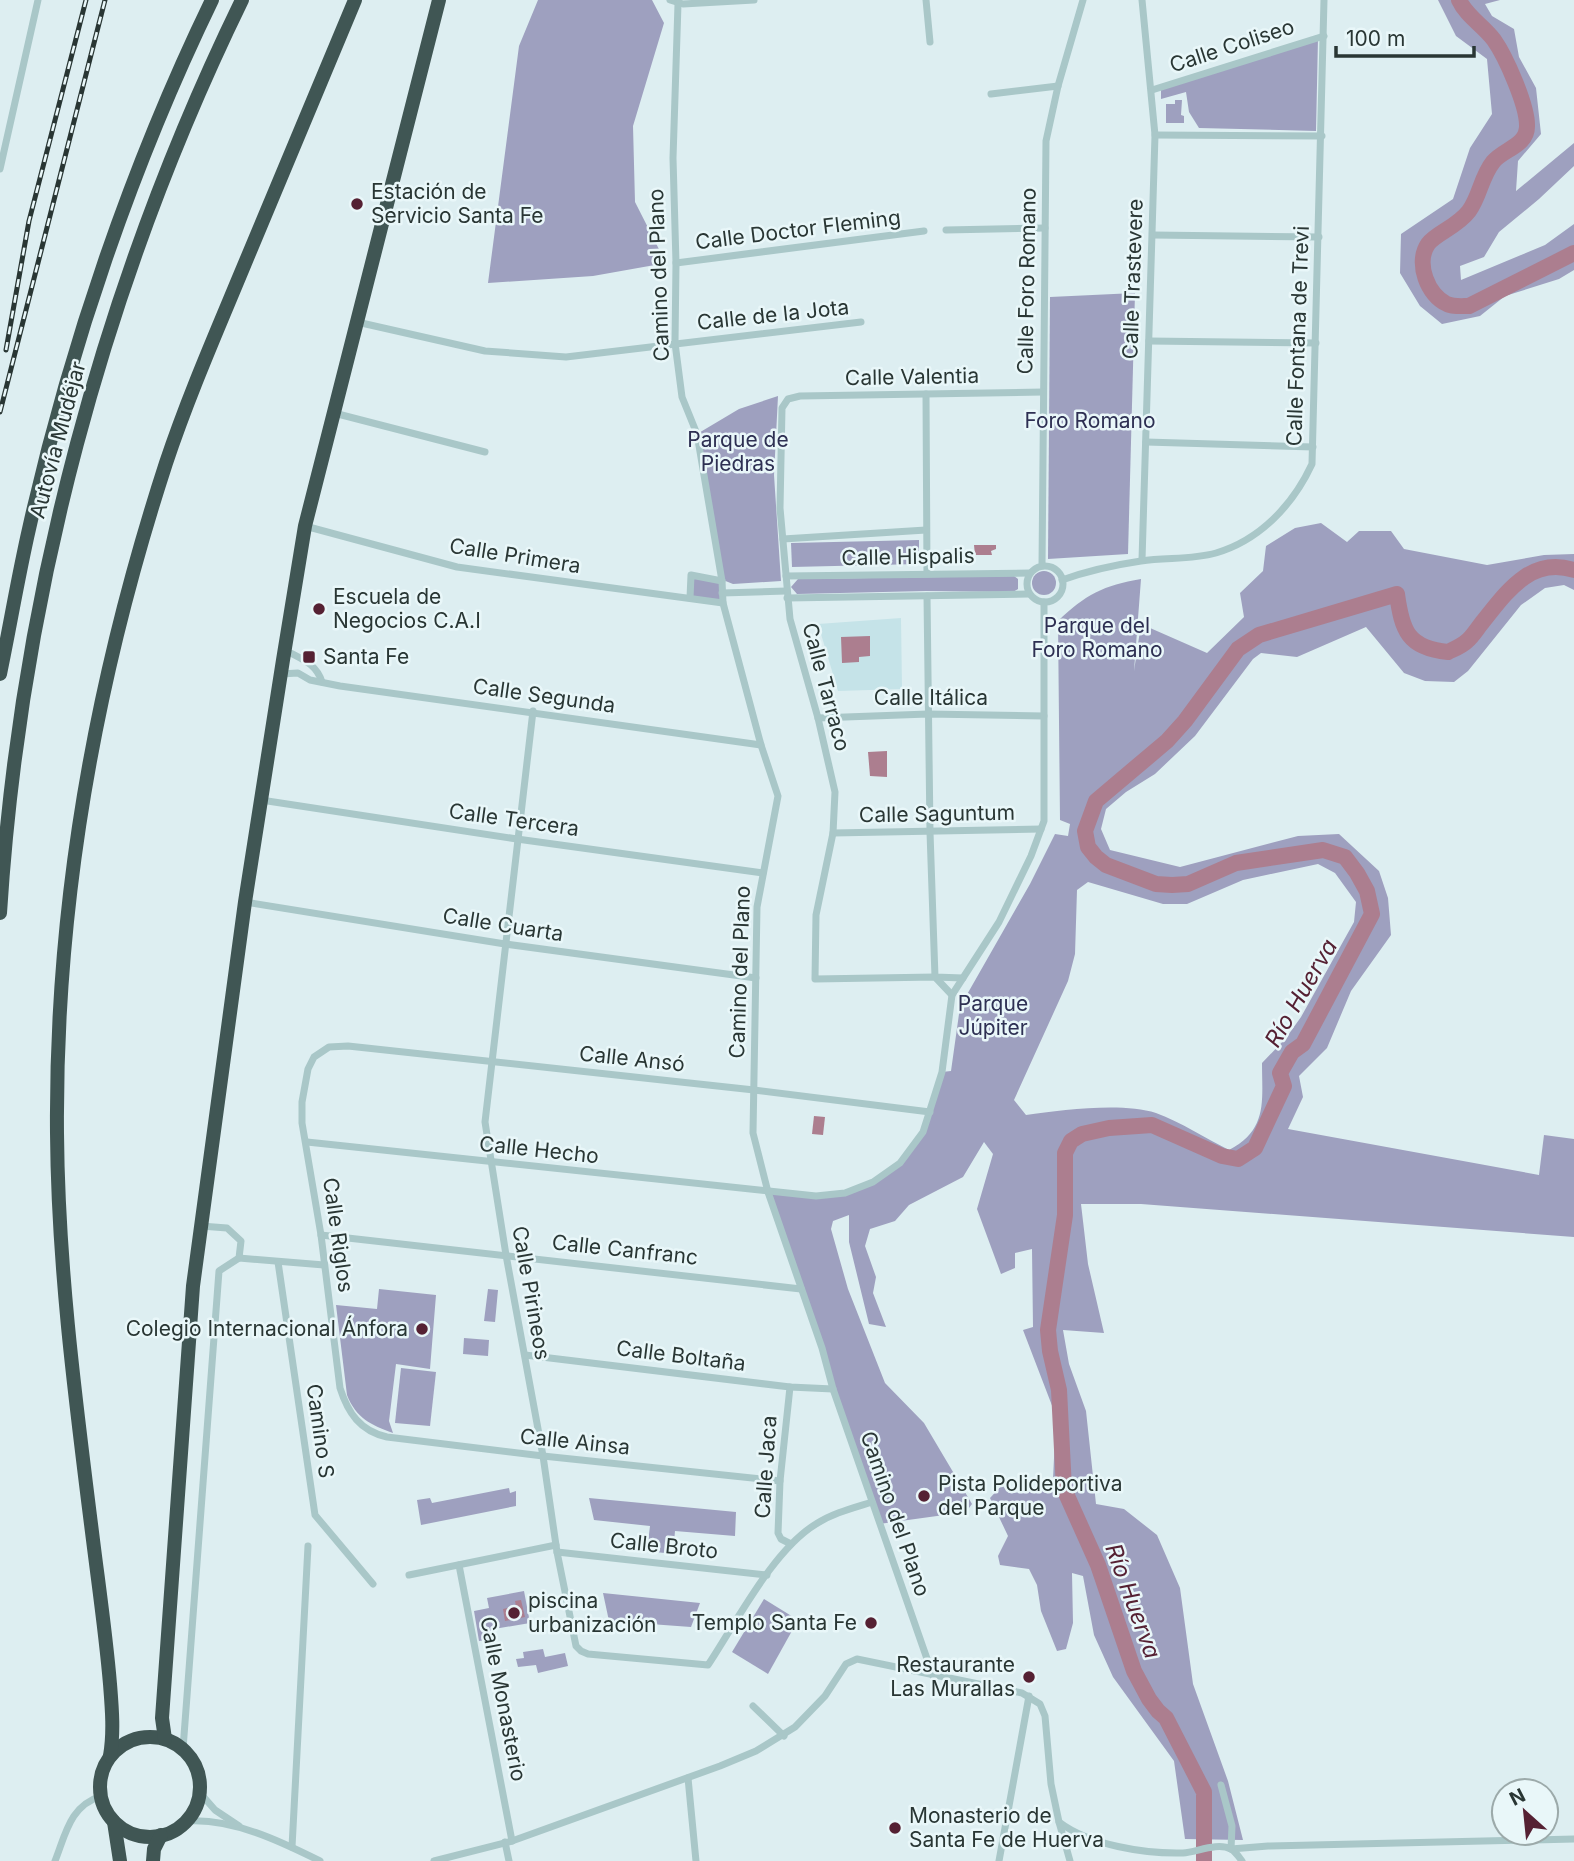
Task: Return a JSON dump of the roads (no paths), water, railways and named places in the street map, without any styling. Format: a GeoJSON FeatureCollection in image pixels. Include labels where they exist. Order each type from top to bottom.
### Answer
{"type":"FeatureCollection","features":[{"type":"Feature","properties":{"kind":"highway","name":"Autovía Mudéjar"},"geometry":{"type":"LineString","coordinates":[[0,674],[29,528],[76,348],[138,172],[212,0]]}},
{"type":"Feature","properties":{"kind":"highway","name":"Autovía Mudéjar"},"geometry":{"type":"LineString","coordinates":[[0,912],[4,845],[26,678],[55,530],[102,353],[148,222],[222,40],[242,0]]}},
{"type":"Feature","properties":{"kind":"highway"},"geometry":{"type":"LineString","coordinates":[[110,1756],[123,1745],[139,1738],[165,1739],[183,1749],[198,1772],[201,1794],[187,1821],[175,1830],[160,1835],[141,1836],[114,1822],[101,1796],[103,1771],[110,1756],[113,1724],[69,1347],[59,1222],[57,1130],[60,1024],[68,910],[95,729],[127,597],[167,461],[203,363],[355,0]]}},
{"type":"Feature","properties":{"kind":"highway"},"geometry":{"type":"LineString","coordinates":[[165,1739],[163,1704],[193,1286],[261,800],[305,526],[439,0]]}},
{"type":"Feature","properties":{"kind":"highway"},"geometry":{"type":"LineString","coordinates":[[114,1822],[120,1861]]}},
{"type":"Feature","properties":{"kind":"highway"},"geometry":{"type":"LineString","coordinates":[[153,1861],[154,1849],[160,1835]]}},
{"type":"Feature","properties":{"kind":"street"},"geometry":{"type":"LineString","coordinates":[[0,169],[38,0]]}},
{"type":"Feature","properties":{"kind":"street"},"geometry":{"type":"LineString","coordinates":[[674,2],[754,0]]}},
{"type":"Feature","properties":{"kind":"street"},"geometry":{"type":"LineString","coordinates":[[926,0],[930,42]]}},
{"type":"Feature","properties":{"kind":"street","name":"Calle Foro Romano"},"geometry":{"type":"LineString","coordinates":[[1042,566],[1046,141],[1058,86],[1083,0]]}},
{"type":"Feature","properties":{"kind":"street","name":"Calle Trastevere"},"geometry":{"type":"LineString","coordinates":[[1142,0],[1155,135],[1142,560]]}},
{"type":"Feature","properties":{"kind":"street","name":"Calle Fontana de Trevi"},"geometry":{"type":"LineString","coordinates":[[1062,580],[1142,560],[1186,558],[1217,552],[1252,536],[1280,513],[1301,488],[1312,464],[1324,0]]}},
{"type":"Feature","properties":{"kind":"street","name":"Camino del Plano"},"geometry":{"type":"LineString","coordinates":[[674,2],[675,343],[682,397],[697,434],[722,581],[723,603],[778,796],[757,907],[753,1133],[768,1192],[822,1348],[833,1389],[933,1676]]}},
{"type":"Feature","properties":{"kind":"street","name":"Calle Coliseo"},"geometry":{"type":"LineString","coordinates":[[1152,90],[1324,36]]}},
{"type":"Feature","properties":{"kind":"street"},"geometry":{"type":"LineString","coordinates":[[991,93],[1058,86]]}},
{"type":"Feature","properties":{"kind":"street"},"geometry":{"type":"LineString","coordinates":[[1155,135],[1322,136]]}},
{"type":"Feature","properties":{"kind":"street"},"geometry":{"type":"LineString","coordinates":[[946,230],[1045,228]]}},
{"type":"Feature","properties":{"kind":"street","name":"Calle Doctor Fleming"},"geometry":{"type":"LineString","coordinates":[[676,263],[924,231]]}},
{"type":"Feature","properties":{"kind":"street"},"geometry":{"type":"LineString","coordinates":[[1153,235],[1319,237]]}},
{"type":"Feature","properties":{"kind":"street","name":"Calle de la Jota"},"geometry":{"type":"LineString","coordinates":[[356,322],[485,351],[566,357],[861,322]]}},
{"type":"Feature","properties":{"kind":"street"},"geometry":{"type":"LineString","coordinates":[[1149,341],[1315,343]]}},
{"type":"Feature","properties":{"kind":"street","name":"Calle Valentia"},"geometry":{"type":"LineString","coordinates":[[784,403],[800,396],[1043,392]]}},
{"type":"Feature","properties":{"kind":"street"},"geometry":{"type":"LineString","coordinates":[[926,394],[927,574]]}},
{"type":"Feature","properties":{"kind":"street","name":"Calle Tarraco"},"geometry":{"type":"LineString","coordinates":[[784,403],[780,508],[790,619],[818,718],[835,792],[832,833],[816,915],[815,979],[935,977]]}},
{"type":"Feature","properties":{"kind":"street"},"geometry":{"type":"LineString","coordinates":[[333,412],[485,452]]}},
{"type":"Feature","properties":{"kind":"street"},"geometry":{"type":"LineString","coordinates":[[1146,442],[1313,447]]}},
{"type":"Feature","properties":{"kind":"street","name":"Calle Primera"},"geometry":{"type":"LineString","coordinates":[[305,526],[457,567],[723,603]]}},
{"type":"Feature","properties":{"kind":"street"},"geometry":{"type":"LineString","coordinates":[[783,539],[926,530]]}},
{"type":"Feature","properties":{"kind":"street"},"geometry":{"type":"LineString","coordinates":[[1042,566],[1052,568],[1062,580],[1062,591],[1049,602],[1038,601],[1029,594],[1027,583],[1030,573],[1042,566]]}},
{"type":"Feature","properties":{"kind":"street","name":"Calle Hispalis"},"geometry":{"type":"LineString","coordinates":[[786,576],[1030,573]]}},
{"type":"Feature","properties":{"kind":"street"},"geometry":{"type":"LineString","coordinates":[[690,598],[691,575],[722,581]]}},
{"type":"Feature","properties":{"kind":"street","name":"Calle Hispalis"},"geometry":{"type":"LineString","coordinates":[[722,593],[927,596],[1029,594]]}},
{"type":"Feature","properties":{"kind":"street"},"geometry":{"type":"LineString","coordinates":[[927,596],[935,977],[952,995],[999,922],[1031,856],[1044,821],[1044,602]]}},
{"type":"Feature","properties":{"kind":"street"},"geometry":{"type":"LineString","coordinates":[[285,650],[298,655],[313,667],[322,682]]}},
{"type":"Feature","properties":{"kind":"street","name":"Calle Segunda"},"geometry":{"type":"LineString","coordinates":[[281,674],[298,673],[310,681],[761,744]]}},
{"type":"Feature","properties":{"kind":"street","name":"Calle Pirineos"},"geometry":{"type":"LineString","coordinates":[[533,711],[485,1122],[557,1548],[576,1646],[581,1651],[588,1654],[708,1665]]}},
{"type":"Feature","properties":{"kind":"street","name":"Calle Itálica"},"geometry":{"type":"LineString","coordinates":[[818,718],[928,714],[1044,716]]}},
{"type":"Feature","properties":{"kind":"street","name":"Calle Tercera"},"geometry":{"type":"LineString","coordinates":[[261,800],[763,873]]}},
{"type":"Feature","properties":{"kind":"street","name":"Calle Saguntum"},"geometry":{"type":"LineString","coordinates":[[832,833],[1041,829]]}},
{"type":"Feature","properties":{"kind":"street","name":"Calle Cuarta"},"geometry":{"type":"LineString","coordinates":[[245,902],[505,944],[756,978]]}},
{"type":"Feature","properties":{"kind":"street"},"geometry":{"type":"LineString","coordinates":[[935,977],[963,978]]}},
{"type":"Feature","properties":{"kind":"street","name":"Calle Hecho"},"geometry":{"type":"LineString","coordinates":[[307,1142],[768,1192],[825,1196],[845,1193],[873,1182],[900,1163],[923,1132],[942,1072],[952,995]]}},
{"type":"Feature","properties":{"kind":"street","name":"Calle Ansó"},"geometry":{"type":"LineString","coordinates":[[330,1047],[348,1046],[930,1112]]}},
{"type":"Feature","properties":{"kind":"street","name":"Calle Riglos"},"geometry":{"type":"LineString","coordinates":[[330,1047],[314,1056],[308,1069],[302,1102],[302,1123],[321,1236],[340,1388],[350,1414],[367,1430]]}},
{"type":"Feature","properties":{"kind":"street"},"geometry":{"type":"LineString","coordinates":[[201,1226],[228,1228],[241,1241],[239,1258]]}},
{"type":"Feature","properties":{"kind":"street","name":"Calle Canfranc"},"geometry":{"type":"LineString","coordinates":[[321,1236],[800,1289]]}},
{"type":"Feature","properties":{"kind":"street"},"geometry":{"type":"LineString","coordinates":[[183,1749],[219,1271],[239,1258],[324,1265]]}},
{"type":"Feature","properties":{"kind":"street","name":"Camino S"},"geometry":{"type":"LineString","coordinates":[[278,1262],[315,1515],[373,1584]]}},
{"type":"Feature","properties":{"kind":"street","name":"Calle Boltaña"},"geometry":{"type":"LineString","coordinates":[[525,1355],[790,1387],[833,1389]]}},
{"type":"Feature","properties":{"kind":"street","name":"Calle Jaca"},"geometry":{"type":"LineString","coordinates":[[790,1387],[780,1481],[778,1533],[781,1539],[791,1544]]}},
{"type":"Feature","properties":{"kind":"street","name":"Calle Ainsa"},"geometry":{"type":"LineString","coordinates":[[367,1430],[387,1437],[780,1481]]}},
{"type":"Feature","properties":{"kind":"street","name":"Calle Jaca"},"geometry":{"type":"LineString","coordinates":[[708,1665],[767,1575],[791,1544],[816,1524],[872,1502]]}},
{"type":"Feature","properties":{"kind":"street"},"geometry":{"type":"LineString","coordinates":[[292,1847],[308,1546]]}},
{"type":"Feature","properties":{"kind":"street","name":"Calle Broto"},"geometry":{"type":"LineString","coordinates":[[409,1575],[557,1548],[767,1575]]}},
{"type":"Feature","properties":{"kind":"street","name":"Calle Monasterio"},"geometry":{"type":"LineString","coordinates":[[458,1565],[509,1841],[509,1861]]}},
{"type":"Feature","properties":{"kind":"street"},"geometry":{"type":"LineString","coordinates":[[435,1861],[509,1841],[756,1751],[784,1736],[807,1716],[825,1696],[846,1664],[853,1659],[1009,1690],[1029,1696],[1040,1704],[1045,1716],[1051,1784],[1070,1861]]}},
{"type":"Feature","properties":{"kind":"street"},"geometry":{"type":"LineString","coordinates":[[999,1861],[1029,1696]]}},
{"type":"Feature","properties":{"kind":"street"},"geometry":{"type":"LineString","coordinates":[[752,1706],[784,1736]]}},
{"type":"Feature","properties":{"kind":"street"},"geometry":{"type":"LineString","coordinates":[[688,1778],[696,1861]]}},
{"type":"Feature","properties":{"kind":"street"},"geometry":{"type":"LineString","coordinates":[[1221,1785],[1233,1826],[1231,1849],[1242,1861]]}},
{"type":"Feature","properties":{"kind":"street"},"geometry":{"type":"LineString","coordinates":[[201,1794],[215,1811],[245,1830]]}},
{"type":"Feature","properties":{"kind":"street"},"geometry":{"type":"LineString","coordinates":[[55,1861],[78,1807],[101,1796]]}},
{"type":"Feature","properties":{"kind":"street"},"geometry":{"type":"LineString","coordinates":[[187,1821],[207,1821],[245,1830],[292,1847],[320,1861]]}},
{"type":"Feature","properties":{"kind":"street"},"geometry":{"type":"LineString","coordinates":[[1059,1822],[1074,1833],[1143,1850],[1192,1852],[1218,1847],[1231,1849],[1574,1839]]}},
{"type":"Feature","properties":{"kind":"waterway","name":"Río Huerva"},"geometry":{"type":"LineString","coordinates":[[1459,0],[1499,48],[1520,94],[1527,125],[1524,138],[1493,162],[1469,211],[1428,244],[1424,252],[1423,269],[1429,287],[1447,304],[1469,306],[1574,253]]}},
{"type":"Feature","properties":{"kind":"waterway","name":"Río Huerva"},"geometry":{"type":"LineString","coordinates":[[1204,1861],[1204,1792],[1166,1718],[1149,1699],[1134,1671],[1098,1565],[1064,1489],[1059,1390],[1048,1330],[1065,1215],[1065,1153],[1071,1141],[1082,1134],[1109,1128],[1152,1125],[1222,1156],[1238,1159],[1255,1148],[1284,1086],[1280,1073],[1292,1052],[1303,1044],[1372,914],[1367,891],[1345,857],[1323,850],[1236,863],[1188,884],[1156,884],[1106,865],[1088,847],[1085,831],[1096,801],[1167,741],[1238,649],[1259,635],[1397,594],[1401,618],[1409,635],[1424,646],[1448,652],[1469,639],[1520,580],[1544,568],[1574,570]]}},
{"type":"Feature","properties":{"kind":"railway"},"geometry":{"type":"LineString","coordinates":[[6,350],[29,221],[86,0]]}},
{"type":"Feature","properties":{"kind":"railway"},"geometry":{"type":"LineString","coordinates":[[0,412],[105,0]]}},
{"type":"Feature","properties":{"kind":"place","name":"Estación de Servicio Santa Fe"},"geometry":{"type":"Point","coordinates":[357,204]}},
{"type":"Feature","properties":{"kind":"place","name":"Escuela de Negocios C.A.I"},"geometry":{"type":"Point","coordinates":[319,609]}},
{"type":"Feature","properties":{"kind":"place","name":"Santa Fe"},"geometry":{"type":"Point","coordinates":[309,657]}},
{"type":"Feature","properties":{"kind":"place","name":"Colegio Internacional Ánfora"},"geometry":{"type":"Point","coordinates":[422,1329]}},
{"type":"Feature","properties":{"kind":"place","name":"Pista Polideportiva del Parque"},"geometry":{"type":"Point","coordinates":[924,1496]}},
{"type":"Feature","properties":{"kind":"place","name":"piscina urbanización"},"geometry":{"type":"Point","coordinates":[514,1613]}},
{"type":"Feature","properties":{"kind":"place","name":"Templo Santa Fe"},"geometry":{"type":"Point","coordinates":[871,1623]}},
{"type":"Feature","properties":{"kind":"place","name":"Restaurante Las Murallas"},"geometry":{"type":"Point","coordinates":[1029,1677]}},
{"type":"Feature","properties":{"kind":"place","name":"Monasterio de Santa Fe de Huerva"},"geometry":{"type":"Point","coordinates":[895,1828]}},
{"type":"Feature","properties":{"kind":"park label","name":"Foro Romano"},"geometry":{"type":"Point","coordinates":[1090,421]}},
{"type":"Feature","properties":{"kind":"park label","name":"Parque de Piedras"},"geometry":{"type":"Point","coordinates":[738,452]}},
{"type":"Feature","properties":{"kind":"park label","name":"Parque del Foro Romano"},"geometry":{"type":"Point","coordinates":[1097,638]}},
{"type":"Feature","properties":{"kind":"park label","name":"Parque Júpiter"},"geometry":{"type":"Point","coordinates":[993,1016]}}]}
